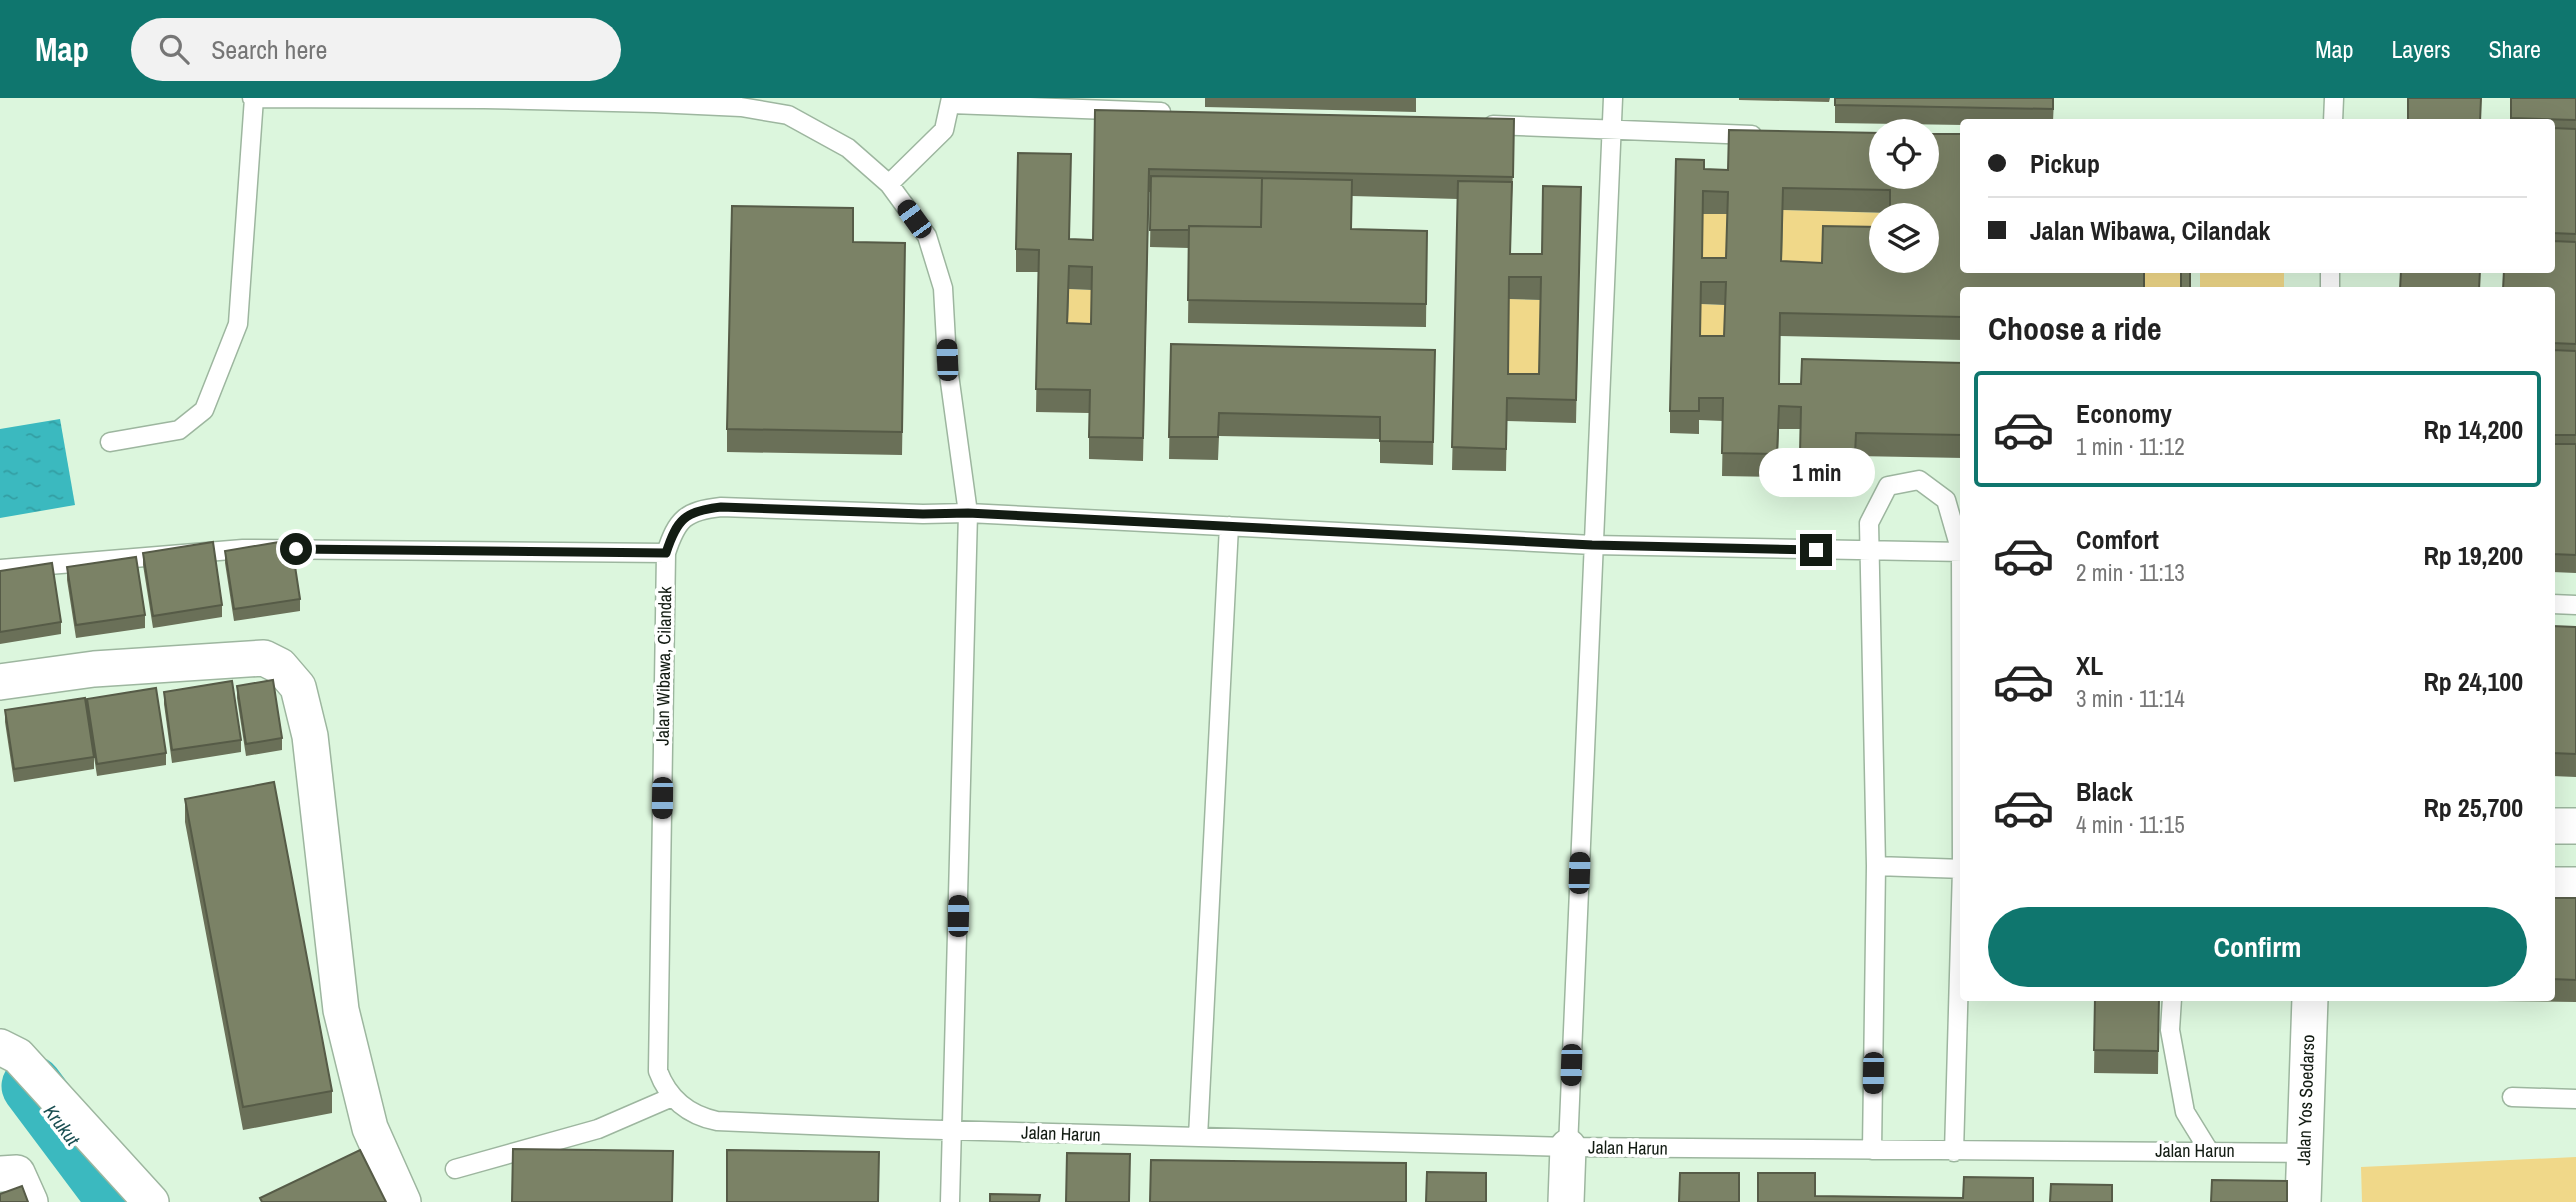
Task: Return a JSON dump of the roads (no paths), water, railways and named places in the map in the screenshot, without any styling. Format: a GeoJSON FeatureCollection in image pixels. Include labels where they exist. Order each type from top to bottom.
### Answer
{"type":"FeatureCollection","features":[{"type":"Feature","properties":{"kind":"street"},"geometry":{"type":"LineString","coordinates":[[0,682],[94,669],[264,658],[280,666],[298,687],[310,736],[341,1010],[370,1128],[403,1202]]}},
{"type":"Feature","properties":{"kind":"street"},"geometry":{"type":"LineString","coordinates":[[2555,826],[2576,826]]}},
{"type":"Feature","properties":{"kind":"street"},"geometry":{"type":"LineString","coordinates":[[2555,885],[2576,885]]}},
{"type":"Feature","properties":{"kind":"street","name":"Jalan Yos Soedarso"},"geometry":{"type":"LineString","coordinates":[[2303,1202],[2310,1001]]}},
{"type":"Feature","properties":{"kind":"street"},"geometry":{"type":"LineString","coordinates":[[0,1047],[18,1056],[151,1202]]}},
{"type":"Feature","properties":{"kind":"street"},"geometry":{"type":"LineString","coordinates":[[1566,1202],[1568,1147]]}},
{"type":"Feature","properties":{"kind":"street"},"geometry":{"type":"LineString","coordinates":[[0,1174],[17,1173],[30,1202]]}},
{"type":"Feature","properties":{"kind":"lane"},"geometry":{"type":"LineString","coordinates":[[110,442],[179,430],[204,410],[238,324],[253,98],[655,101],[741,107],[788,115],[848,149],[889,184],[927,236],[943,288],[947,360],[968,513],[950,1202]]}},
{"type":"Feature","properties":{"kind":"lane"},"geometry":{"type":"LineString","coordinates":[[1568,1147],[1613,98]]}},
{"type":"Feature","properties":{"kind":"lane"},"geometry":{"type":"LineString","coordinates":[[2333,119],[2334,98]]}},
{"type":"Feature","properties":{"kind":"lane"},"geometry":{"type":"LineString","coordinates":[[889,184],[944,130],[951,101],[1185,113]]}},
{"type":"Feature","properties":{"kind":"lane"},"geometry":{"type":"LineString","coordinates":[[1474,124],[1773,135]]}},
{"type":"Feature","properties":{"kind":"lane"},"geometry":{"type":"LineString","coordinates":[[1872,1150],[1876,866],[1869,523],[1888,486],[1919,480],[1946,500],[1960,546]]}},
{"type":"Feature","properties":{"kind":"lane","name":"Jalan Wibawa, Cilandak"},"geometry":{"type":"LineString","coordinates":[[672,1097],[662,1084],[658,1071],[666,553],[672,534],[681,520],[697,510],[721,507],[968,513],[1592,545],[1960,552]]}},
{"type":"Feature","properties":{"kind":"lane"},"geometry":{"type":"LineString","coordinates":[[1198,1137],[1229,526]]}},
{"type":"Feature","properties":{"kind":"lane"},"geometry":{"type":"LineString","coordinates":[[0,569],[243,549],[666,553]]}},
{"type":"Feature","properties":{"kind":"lane"},"geometry":{"type":"LineString","coordinates":[[2555,604],[2576,605]]}},
{"type":"Feature","properties":{"kind":"lane"},"geometry":{"type":"LineString","coordinates":[[1876,866],[1960,869]]}},
{"type":"Feature","properties":{"kind":"lane"},"geometry":{"type":"LineString","coordinates":[[1954,1152],[1960,963]]}},
{"type":"Feature","properties":{"kind":"lane"},"geometry":{"type":"LineString","coordinates":[[2172,1001],[2170,1030],[2185,1112],[2209,1151]]}},
{"type":"Feature","properties":{"kind":"lane"},"geometry":{"type":"LineString","coordinates":[[455,1168],[598,1129],[672,1097],[687,1110],[717,1121],[952,1130]]}},
{"type":"Feature","properties":{"kind":"lane"},"geometry":{"type":"LineString","coordinates":[[2512,1097],[2576,1099]]}},
{"type":"Feature","properties":{"kind":"lane","name":"Jalan Harun"},"geometry":{"type":"LineString","coordinates":[[952,1130],[1568,1147],[2304,1153]]}},
{"type":"Feature","properties":{"kind":"water"},"geometry":{"type":"Polygon","coordinates":[[[60,419],[75,505],[0,518],[0,429],[60,419]]]}},
{"type":"Feature","properties":{"kind":"waterway","name":"Krukut"},"geometry":{"type":"LineString","coordinates":[[32,1086],[119,1202]]}}]}
